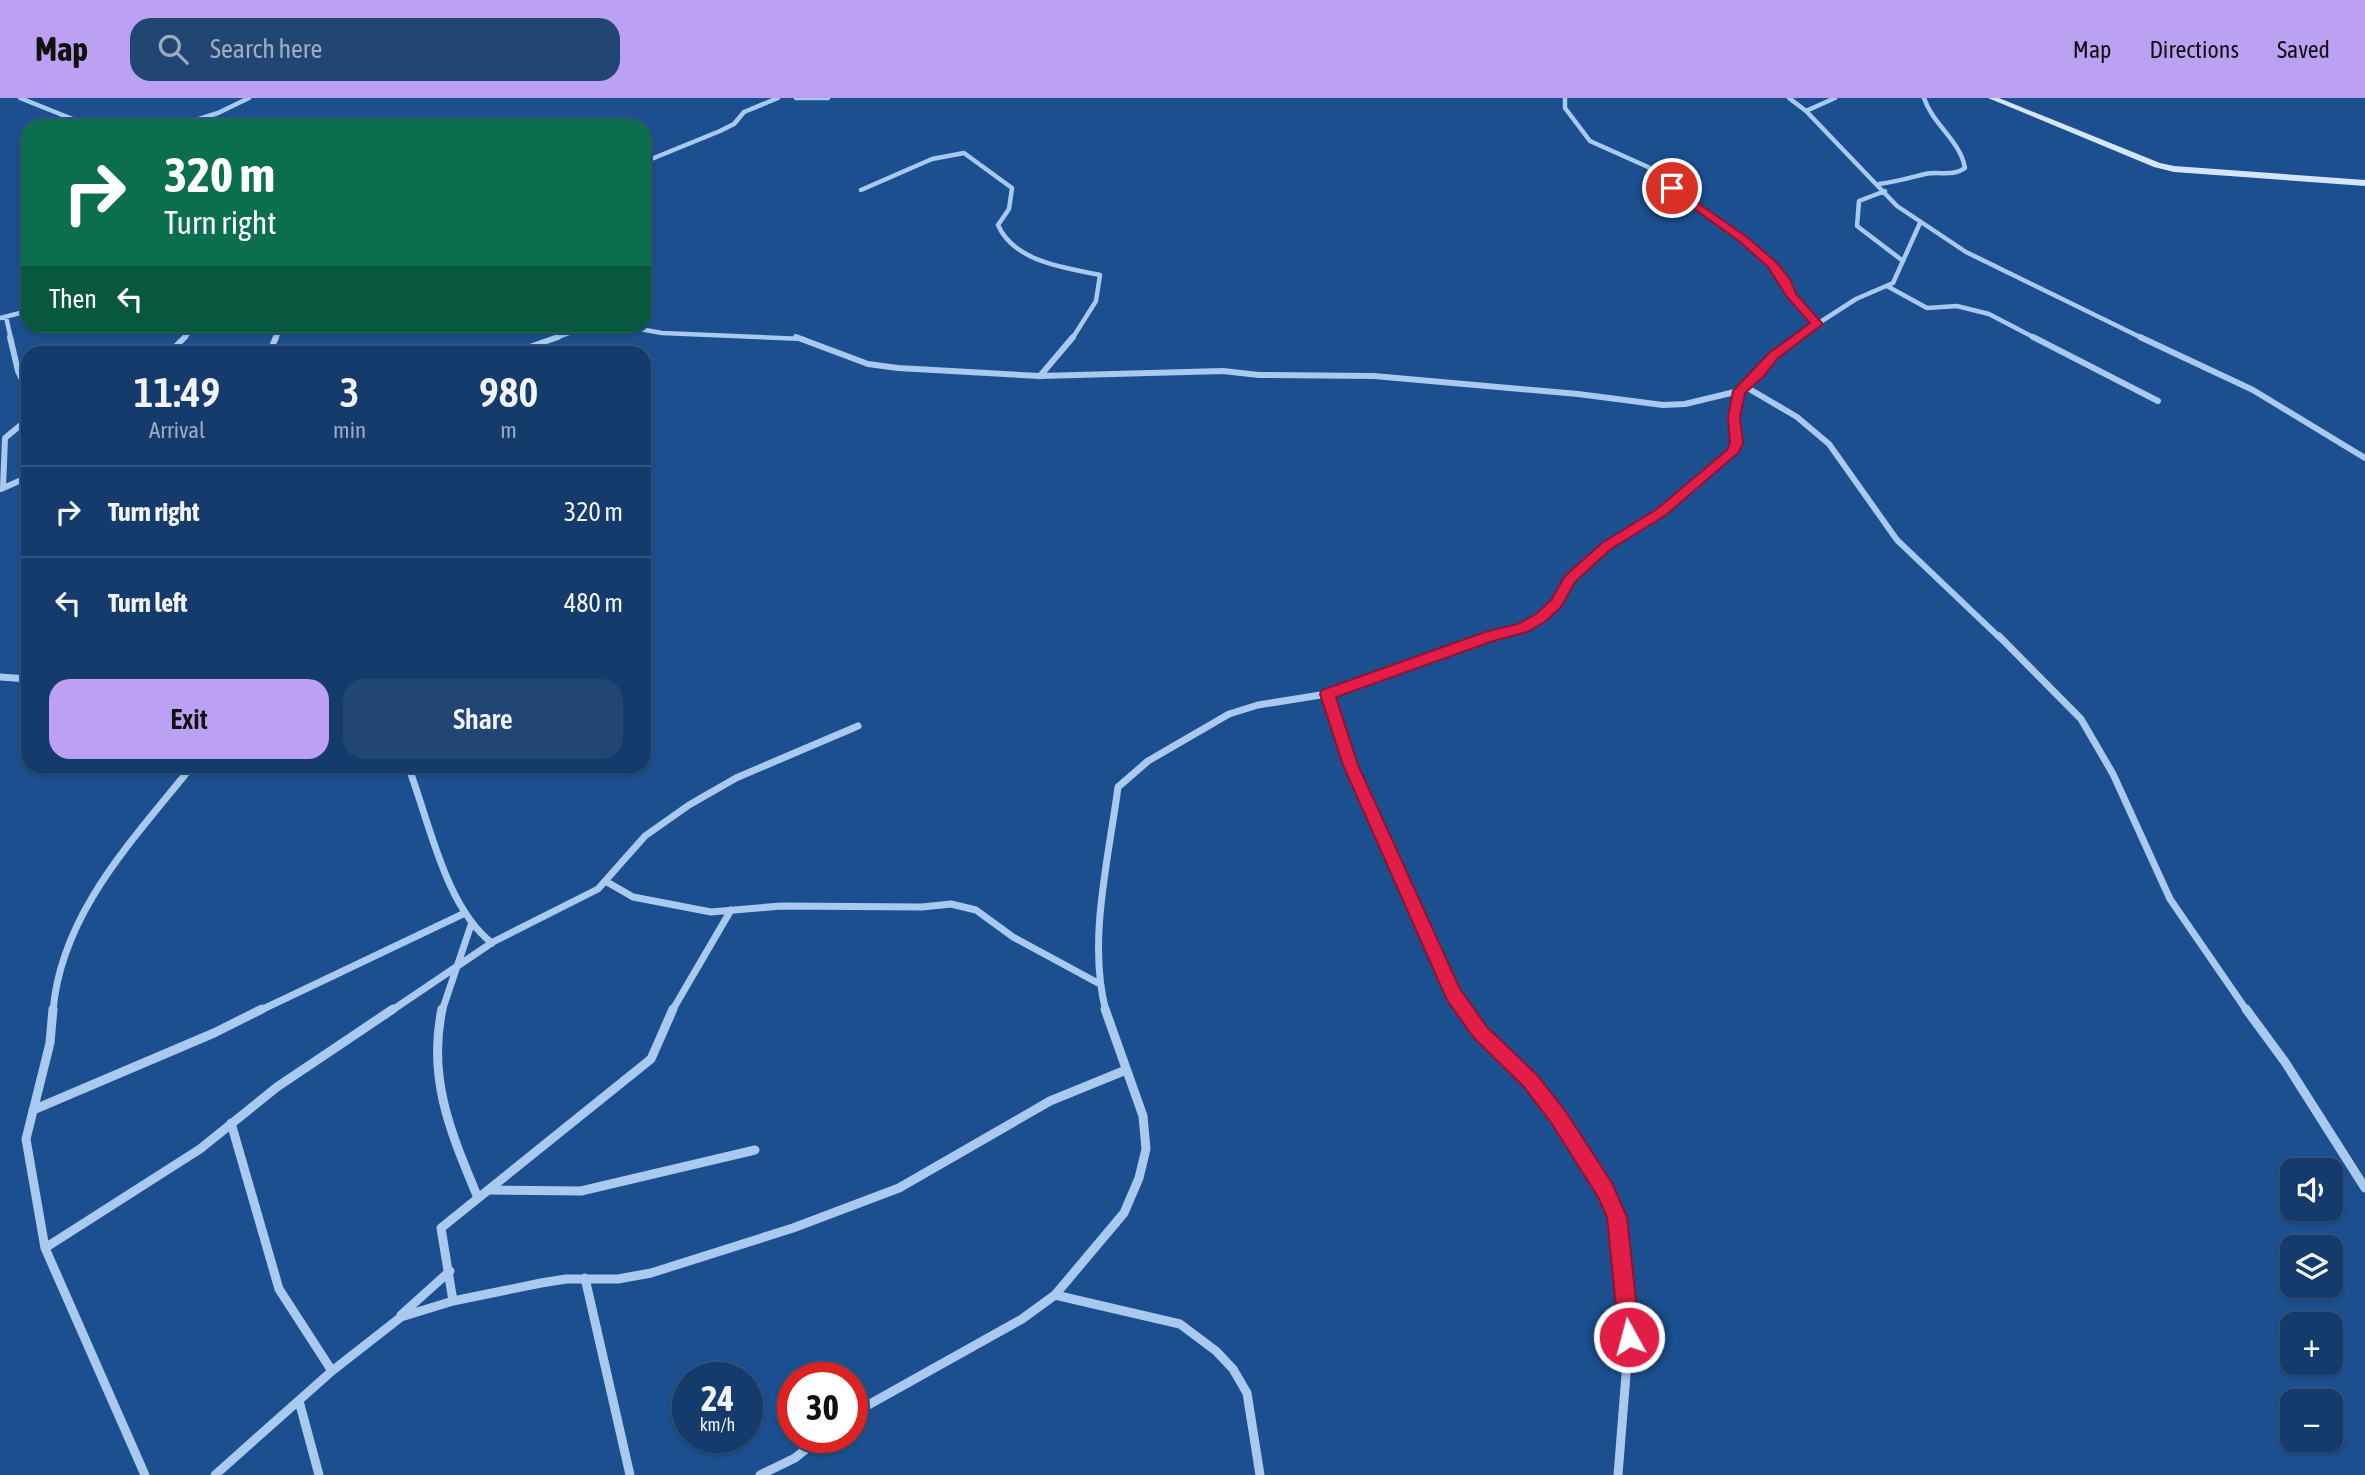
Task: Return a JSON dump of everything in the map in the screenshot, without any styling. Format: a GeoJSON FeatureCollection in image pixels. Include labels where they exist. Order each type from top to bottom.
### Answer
{"type":"FeatureCollection","features":[{"type":"Feature","properties":{"kind":"street"},"geometry":{"type":"LineString","coordinates":[[20,98],[72,119]]}},
{"type":"Feature","properties":{"kind":"street"},"geometry":{"type":"LineString","coordinates":[[199,119],[249,98]]}},
{"type":"Feature","properties":{"kind":"street"},"geometry":{"type":"LineString","coordinates":[[651,159],[720,131],[733,124],[744,112],[778,98]]}},
{"type":"Feature","properties":{"kind":"street"},"geometry":{"type":"LineString","coordinates":[[796,98],[828,98]]}},
{"type":"Feature","properties":{"kind":"street"},"geometry":{"type":"LineString","coordinates":[[1565,98],[1565,108],[1590,141],[1648,167],[1689,203],[1743,239],[1779,271],[1788,291],[1817,324]]}},
{"type":"Feature","properties":{"kind":"street"},"geometry":{"type":"LineString","coordinates":[[1789,98],[1806,111],[1920,223],[2009,274],[2253,390],[2365,458]]}},
{"type":"Feature","properties":{"kind":"street"},"geometry":{"type":"LineString","coordinates":[[1806,111],[1835,98]]}},
{"type":"Feature","properties":{"kind":"street"},"geometry":{"type":"LineString","coordinates":[[1879,184],[1908,181],[1926,174],[1958,173],[1965,168],[1964,158],[1936,124],[1924,98]]}},
{"type":"Feature","properties":{"kind":"street"},"geometry":{"type":"LineString","coordinates":[[1992,98],[2137,159],[2174,169],[2365,183]]}},
{"type":"Feature","properties":{"kind":"street"},"geometry":{"type":"LineString","coordinates":[[862,190],[933,159],[967,154],[972,161],[997,174],[1012,188],[1009,209],[998,225],[1001,233],[1014,245],[1062,269],[1100,275],[1101,285],[1092,310],[1040,376]]}},
{"type":"Feature","properties":{"kind":"street"},"geometry":{"type":"LineString","coordinates":[[1885,191],[1859,201],[1857,226],[1903,261]]}},
{"type":"Feature","properties":{"kind":"street"},"geometry":{"type":"LineString","coordinates":[[868,1405],[1022,1318],[1055,1295],[1124,1213],[1139,1178],[1146,1149],[1143,1116],[1098,983],[1097,951],[1118,787],[1148,761],[1228,714],[1258,705],[1327,694],[1490,636],[1522,628],[1541,618],[1556,603],[1570,579],[1607,546],[1661,512],[1732,452],[1736,443],[1734,417],[1743,389],[1774,356],[1817,324],[1897,278],[1920,223]]}},
{"type":"Feature","properties":{"kind":"street"},"geometry":{"type":"LineString","coordinates":[[1887,286],[1927,308],[1957,306],[1989,314],[2158,401]]}},
{"type":"Feature","properties":{"kind":"street"},"geometry":{"type":"LineString","coordinates":[[21,313],[3,317],[21,378]]}},
{"type":"Feature","properties":{"kind":"street"},"geometry":{"type":"LineString","coordinates":[[651,330],[792,336],[810,340],[839,355],[868,364],[1040,376],[1223,371],[1259,375],[1374,376],[1578,394],[1663,405],[1709,400],[1743,389],[1797,418],[1829,444],[1897,540],[2002,638],[2081,719],[2124,797],[2170,899],[2215,967],[2286,1062],[2365,1188]]}},
{"type":"Feature","properties":{"kind":"street"},"geometry":{"type":"LineString","coordinates":[[176,346],[189,333]]}},
{"type":"Feature","properties":{"kind":"street"},"geometry":{"type":"LineString","coordinates":[[532,346],[568,333]]}},
{"type":"Feature","properties":{"kind":"street"},"geometry":{"type":"LineString","coordinates":[[21,425],[5,438],[7,444],[2,488],[21,480]]}},
{"type":"Feature","properties":{"kind":"street"},"geometry":{"type":"LineString","coordinates":[[0,677],[21,679]]}},
{"type":"Feature","properties":{"kind":"street"},"geometry":{"type":"LineString","coordinates":[[1327,694],[1350,765],[1454,995],[1481,1032],[1530,1081],[1559,1118],[1605,1190],[1617,1217],[1629,1337],[1618,1475]]}},
{"type":"Feature","properties":{"kind":"street"},"geometry":{"type":"LineString","coordinates":[[45,1248],[184,1160],[277,1087],[492,943],[570,905],[607,882],[645,836],[689,805],[736,778],[858,726]]}},
{"type":"Feature","properties":{"kind":"street"},"geometry":{"type":"LineString","coordinates":[[145,1475],[45,1248],[26,1139],[50,1043],[55,984],[85,906],[116,861],[186,773]]}},
{"type":"Feature","properties":{"kind":"street"},"geometry":{"type":"LineString","coordinates":[[410,773],[436,846],[471,925],[479,937],[492,943]]}},
{"type":"Feature","properties":{"kind":"street"},"geometry":{"type":"LineString","coordinates":[[607,882],[633,897],[683,909],[731,910],[781,906],[922,907],[951,904],[976,910],[1013,937],[1098,983]]}},
{"type":"Feature","properties":{"kind":"street"},"geometry":{"type":"LineString","coordinates":[[453,1301],[450,1271],[439,1232],[574,1118],[623,1084],[651,1059],[679,994],[731,910]]}},
{"type":"Feature","properties":{"kind":"street"},"geometry":{"type":"LineString","coordinates":[[33,1110],[214,1033],[322,979],[466,913]]}},
{"type":"Feature","properties":{"kind":"street"},"geometry":{"type":"LineString","coordinates":[[471,925],[455,968],[439,1025],[440,1082],[446,1121],[478,1198]]}},
{"type":"Feature","properties":{"kind":"street"},"geometry":{"type":"LineString","coordinates":[[396,1321],[453,1301],[541,1283],[585,1278],[618,1279],[651,1273],[883,1195],[1050,1101],[1126,1070]]}},
{"type":"Feature","properties":{"kind":"street"},"geometry":{"type":"LineString","coordinates":[[231,1123],[279,1289],[332,1371]]}},
{"type":"Feature","properties":{"kind":"street"},"geometry":{"type":"LineString","coordinates":[[489,1190],[543,1194],[581,1191],[755,1150]]}},
{"type":"Feature","properties":{"kind":"street"},"geometry":{"type":"LineString","coordinates":[[215,1475],[332,1371],[396,1321],[450,1271]]}},
{"type":"Feature","properties":{"kind":"street"},"geometry":{"type":"LineString","coordinates":[[585,1278],[630,1475]]}},
{"type":"Feature","properties":{"kind":"street"},"geometry":{"type":"LineString","coordinates":[[1055,1295],[1180,1324],[1216,1351],[1233,1369],[1247,1393],[1261,1475]]}},
{"type":"Feature","properties":{"kind":"street"},"geometry":{"type":"LineString","coordinates":[[299,1401],[319,1475]]}},
{"type":"Feature","properties":{"kind":"street"},"geometry":{"type":"LineString","coordinates":[[760,1475],[801,1453]]}},
{"type":"Feature","properties":{"kind":"route"},"geometry":{"type":"LineString","coordinates":[[1629,1337],[1617,1217],[1605,1190],[1559,1118],[1530,1081],[1481,1032],[1454,995],[1350,765],[1327,694],[1490,636],[1522,628],[1541,618],[1565,591],[1570,579],[1607,546],[1661,512],[1732,452],[1736,443],[1734,417],[1739,391],[1760,374],[1774,356],[1798,335],[1817,324],[1791,295],[1784,279],[1772,264],[1743,239],[1689,203],[1672,188]]}}]}
